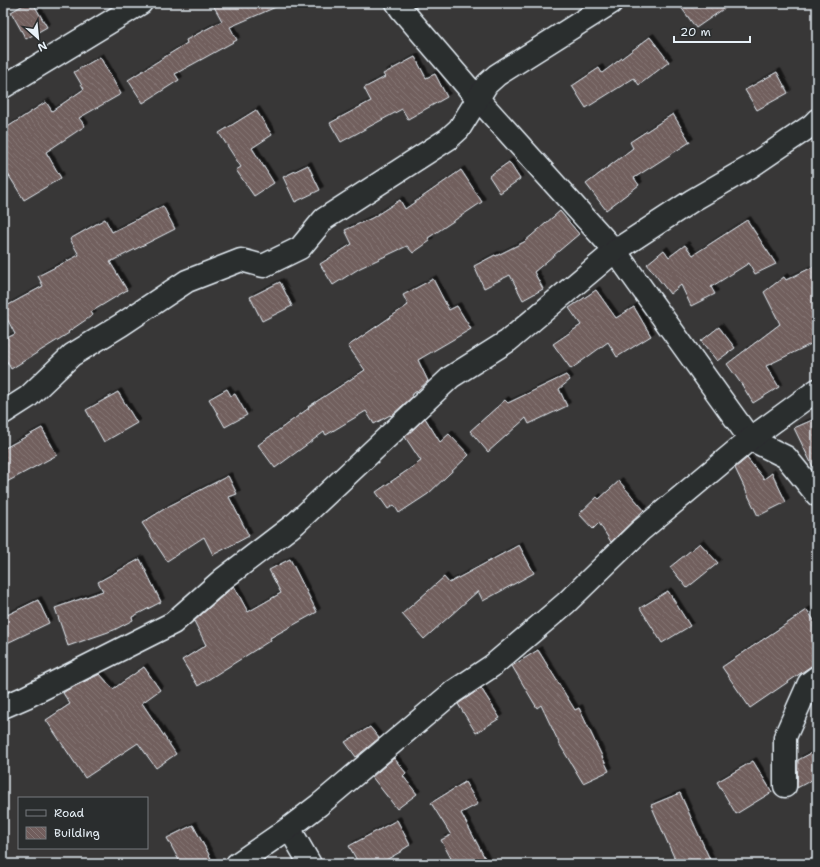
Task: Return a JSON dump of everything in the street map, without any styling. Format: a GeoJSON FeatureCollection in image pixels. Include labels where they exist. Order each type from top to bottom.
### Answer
{"type":"FeatureCollection","features":[{"type":"Feature","properties":{"kind":"street"},"geometry":{"type":"LineString","coordinates":[[3,87],[141,3]]}},
{"type":"Feature","properties":{"kind":"street"},"geometry":{"type":"LineString","coordinates":[[397,3],[478,99],[615,250],[750,439],[786,457],[817,495]]}},
{"type":"Feature","properties":{"kind":"street"},"geometry":{"type":"LineString","coordinates":[[3,413],[28,397],[72,355],[187,281],[241,260],[263,266],[300,248],[324,219],[448,140],[459,129],[487,84],[497,75],[611,3]]}},
{"type":"Feature","properties":{"kind":"street"},"geometry":{"type":"LineString","coordinates":[[3,706],[26,697],[173,624],[223,579],[296,523],[451,377],[508,341],[615,250],[693,200],[750,168],[817,120]]}},
{"type":"Feature","properties":{"kind":"street"},"geometry":{"type":"LineString","coordinates":[[237,864],[319,805],[453,692],[492,666],[566,603],[640,531],[750,439],[817,390]]}},
{"type":"Feature","properties":{"kind":"street"},"geometry":{"type":"LineString","coordinates":[[785,786],[785,737],[809,683],[817,677]]}},
{"type":"Feature","properties":{"kind":"street"},"geometry":{"type":"LineString","coordinates":[[289,828],[310,864]]}},
{"type":"Feature","properties":{"kind":"building"},"geometry":{"type":"Polygon","coordinates":[[[27,3],[33,3],[47,27],[26,39],[11,12],[27,3]]]}},
{"type":"Feature","properties":{"kind":"building"},"geometry":{"type":"Polygon","coordinates":[[[212,3],[285,3],[230,27],[237,40],[175,74],[179,80],[143,103],[128,80],[187,43],[186,40],[222,21],[212,3]]]}},
{"type":"Feature","properties":{"kind":"building"},"geometry":{"type":"Polygon","coordinates":[[[678,3],[732,3],[696,28],[678,3]]]}},
{"type":"Feature","properties":{"kind":"building"},"geometry":{"type":"Polygon","coordinates":[[[650,37],[669,62],[639,85],[634,78],[586,108],[572,86],[599,68],[602,73],[650,37]]]}},
{"type":"Feature","properties":{"kind":"building"},"geometry":{"type":"Polygon","coordinates":[[[100,57],[121,94],[79,118],[85,126],[46,152],[61,178],[24,200],[3,166],[3,130],[46,102],[52,111],[84,89],[74,72],[100,57]]]}},
{"type":"Feature","properties":{"kind":"building"},"geometry":{"type":"Polygon","coordinates":[[[415,57],[426,78],[435,74],[447,97],[408,119],[402,109],[341,142],[330,123],[371,101],[364,88],[385,77],[383,74],[415,57]]]}},
{"type":"Feature","properties":{"kind":"building"},"geometry":{"type":"Polygon","coordinates":[[[777,72],[788,93],[757,110],[745,90],[777,72]]]}},
{"type":"Feature","properties":{"kind":"building"},"geometry":{"type":"Polygon","coordinates":[[[256,110],[272,135],[252,148],[274,183],[254,196],[236,170],[241,167],[219,133],[256,110]]]}},
{"type":"Feature","properties":{"kind":"building"},"geometry":{"type":"Polygon","coordinates":[[[673,114],[690,142],[634,178],[639,185],[606,210],[586,184],[633,148],[630,142],[673,114]]]}},
{"type":"Feature","properties":{"kind":"building"},"geometry":{"type":"Polygon","coordinates":[[[509,162],[520,179],[500,193],[489,176],[509,162]]]}},
{"type":"Feature","properties":{"kind":"building"},"geometry":{"type":"Polygon","coordinates":[[[308,165],[320,190],[295,202],[283,177],[308,165]]]}},
{"type":"Feature","properties":{"kind":"building"},"geometry":{"type":"Polygon","coordinates":[[[461,170],[482,202],[428,238],[430,241],[413,253],[407,246],[360,268],[333,285],[320,264],[352,244],[345,230],[372,218],[400,200],[405,209],[461,170]]]}},
{"type":"Feature","properties":{"kind":"building"},"geometry":{"type":"Polygon","coordinates":[[[163,206],[175,229],[110,262],[127,290],[91,312],[93,315],[68,332],[69,333],[11,369],[3,354],[3,340],[15,334],[3,311],[3,308],[43,286],[38,276],[79,255],[70,239],[105,219],[112,232],[163,206]]]}},
{"type":"Feature","properties":{"kind":"building"},"geometry":{"type":"Polygon","coordinates":[[[560,211],[579,234],[534,272],[543,289],[523,300],[510,275],[484,288],[474,266],[524,242],[560,211]]]}},
{"type":"Feature","properties":{"kind":"building"},"geometry":{"type":"Polygon","coordinates":[[[747,220],[776,264],[755,274],[749,263],[711,287],[715,294],[691,306],[681,285],[670,294],[647,264],[664,250],[669,257],[685,245],[693,255],[747,220]]]}},
{"type":"Feature","properties":{"kind":"building"},"geometry":{"type":"Polygon","coordinates":[[[817,265],[817,341],[766,366],[779,387],[753,403],[727,364],[780,324],[764,292],[784,277],[786,280],[817,265]]]}},
{"type":"Feature","properties":{"kind":"building"},"geometry":{"type":"Polygon","coordinates":[[[433,279],[449,310],[457,306],[471,329],[418,360],[428,381],[411,395],[412,397],[391,416],[390,415],[374,424],[366,411],[326,435],[324,432],[275,468],[258,445],[309,408],[308,407],[365,370],[348,346],[408,305],[403,295],[433,279]]]}},
{"type":"Feature","properties":{"kind":"building"},"geometry":{"type":"Polygon","coordinates":[[[280,282],[292,306],[262,321],[250,297],[280,282]]]}},
{"type":"Feature","properties":{"kind":"building"},"geometry":{"type":"Polygon","coordinates":[[[596,290],[616,318],[634,307],[651,336],[617,357],[608,342],[571,369],[553,344],[581,325],[569,308],[596,290]]]}},
{"type":"Feature","properties":{"kind":"building"},"geometry":{"type":"Polygon","coordinates":[[[719,327],[735,348],[717,361],[701,341],[719,327]]]}},
{"type":"Feature","properties":{"kind":"building"},"geometry":{"type":"Polygon","coordinates":[[[566,375],[570,380],[559,389],[567,406],[529,424],[526,418],[488,452],[470,431],[505,400],[508,403],[566,375]]]}},
{"type":"Feature","properties":{"kind":"building"},"geometry":{"type":"Polygon","coordinates":[[[227,389],[231,396],[235,394],[247,415],[225,427],[209,399],[227,389]]]}},
{"type":"Feature","properties":{"kind":"building"},"geometry":{"type":"Polygon","coordinates":[[[118,392],[137,423],[104,442],[86,410],[118,392]]]}},
{"type":"Feature","properties":{"kind":"building"},"geometry":{"type":"Polygon","coordinates":[[[425,418],[440,442],[449,434],[469,455],[428,494],[399,513],[394,505],[388,509],[376,492],[421,461],[405,437],[425,418]]]}},
{"type":"Feature","properties":{"kind":"building"},"geometry":{"type":"Polygon","coordinates":[[[817,418],[817,475],[794,428],[817,418]]]}},
{"type":"Feature","properties":{"kind":"building"},"geometry":{"type":"Polygon","coordinates":[[[42,428],[57,455],[3,484],[3,449],[42,428]]]}},
{"type":"Feature","properties":{"kind":"building"},"geometry":{"type":"Polygon","coordinates":[[[747,458],[764,479],[772,473],[786,502],[758,516],[735,468],[747,458]]]}},
{"type":"Feature","properties":{"kind":"building"},"geometry":{"type":"Polygon","coordinates":[[[228,476],[237,494],[229,497],[249,536],[213,555],[204,537],[167,561],[142,523],[169,506],[228,476]]]}},
{"type":"Feature","properties":{"kind":"building"},"geometry":{"type":"Polygon","coordinates":[[[619,481],[644,510],[611,542],[599,523],[593,529],[579,514],[597,497],[599,499],[619,481]]]}},
{"type":"Feature","properties":{"kind":"building"},"geometry":{"type":"Polygon","coordinates":[[[700,543],[718,563],[687,588],[670,567],[700,543]]]}},
{"type":"Feature","properties":{"kind":"building"},"geometry":{"type":"Polygon","coordinates":[[[519,545],[534,573],[483,601],[478,591],[424,639],[402,614],[444,577],[449,583],[519,545]]]}},
{"type":"Feature","properties":{"kind":"building"},"geometry":{"type":"Polygon","coordinates":[[[140,559],[161,602],[132,617],[133,620],[114,630],[68,646],[55,608],[103,591],[98,582],[140,559]]]}},
{"type":"Feature","properties":{"kind":"building"},"geometry":{"type":"Polygon","coordinates":[[[290,559],[317,612],[270,638],[271,640],[198,686],[182,660],[206,645],[194,621],[234,586],[248,612],[281,593],[269,570],[290,559]]]}},
{"type":"Feature","properties":{"kind":"building"},"geometry":{"type":"Polygon","coordinates":[[[668,591],[690,626],[662,643],[640,608],[668,591]]]}},
{"type":"Feature","properties":{"kind":"building"},"geometry":{"type":"Polygon","coordinates":[[[38,600],[49,623],[3,645],[3,617],[38,600]]]}},
{"type":"Feature","properties":{"kind":"building"},"geometry":{"type":"Polygon","coordinates":[[[807,610],[817,625],[817,662],[750,708],[722,667],[807,610]]]}},
{"type":"Feature","properties":{"kind":"building"},"geometry":{"type":"Polygon","coordinates":[[[538,650],[575,710],[579,708],[609,771],[583,783],[560,745],[541,705],[537,708],[512,666],[538,650]]]}},
{"type":"Feature","properties":{"kind":"building"},"geometry":{"type":"Polygon","coordinates":[[[144,667],[160,690],[142,703],[176,754],[156,768],[138,743],[85,778],[46,720],[70,704],[63,693],[67,690],[100,674],[113,689],[144,667]]]}},
{"type":"Feature","properties":{"kind":"building"},"geometry":{"type":"Polygon","coordinates":[[[481,688],[500,718],[476,733],[458,704],[481,688]]]}},
{"type":"Feature","properties":{"kind":"building"},"geometry":{"type":"Polygon","coordinates":[[[370,727],[379,738],[356,757],[345,742],[370,727]]]}},
{"type":"Feature","properties":{"kind":"building"},"geometry":{"type":"Polygon","coordinates":[[[817,750],[817,777],[797,788],[798,760],[817,750]]]}},
{"type":"Feature","properties":{"kind":"building"},"geometry":{"type":"Polygon","coordinates":[[[394,758],[406,773],[403,776],[417,794],[397,809],[372,777],[394,758]]]}},
{"type":"Feature","properties":{"kind":"building"},"geometry":{"type":"Polygon","coordinates":[[[753,761],[772,792],[736,814],[717,782],[753,761]]]}},
{"type":"Feature","properties":{"kind":"building"},"geometry":{"type":"Polygon","coordinates":[[[465,782],[478,804],[461,813],[488,864],[454,864],[441,840],[451,835],[431,803],[465,782]]]}},
{"type":"Feature","properties":{"kind":"building"},"geometry":{"type":"Polygon","coordinates":[[[680,793],[712,864],[677,864],[651,805],[680,793]]]}},
{"type":"Feature","properties":{"kind":"building"},"geometry":{"type":"Polygon","coordinates":[[[397,820],[410,845],[379,864],[359,864],[349,846],[397,820]]]}},
{"type":"Feature","properties":{"kind":"building"},"geometry":{"type":"Polygon","coordinates":[[[193,825],[214,864],[181,864],[167,838],[193,825]]]}}]}
